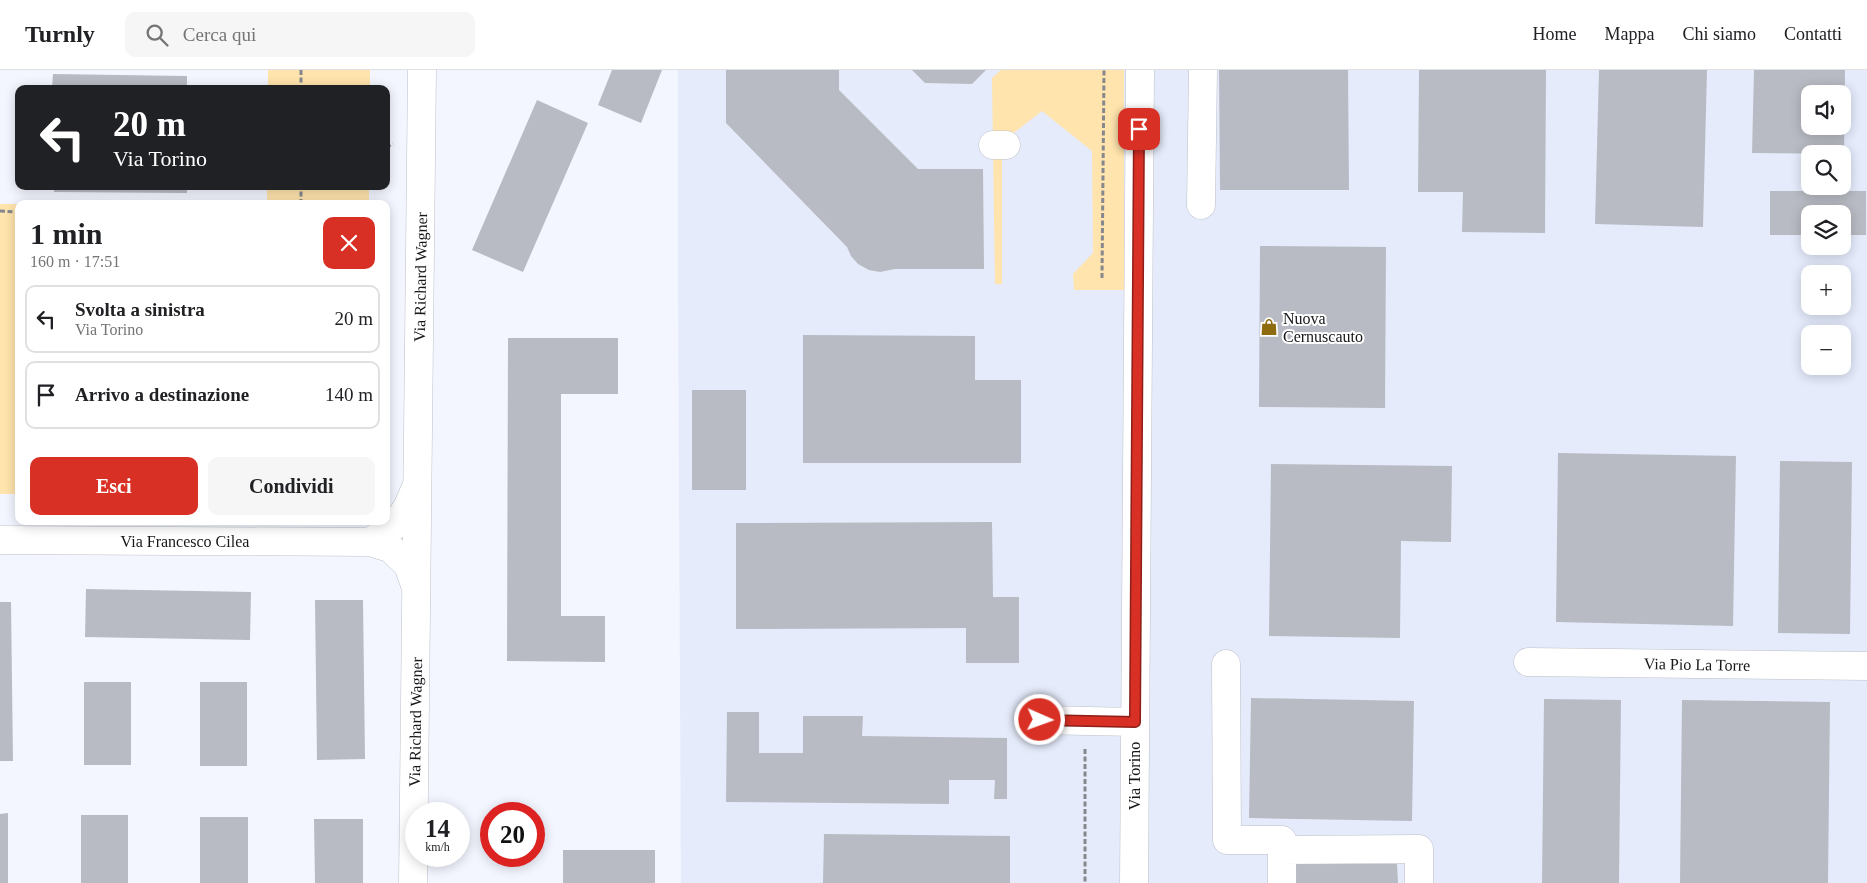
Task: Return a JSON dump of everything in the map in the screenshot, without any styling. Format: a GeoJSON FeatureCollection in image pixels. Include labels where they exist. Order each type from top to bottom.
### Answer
{"type":"FeatureCollection","features":[{"type":"Feature","properties":{"kind":"street","name":"Via Richard Wagner"},"geometry":{"type":"LineString","coordinates":[[413,883],[422,70]]}},
{"type":"Feature","properties":{"kind":"street","name":"Via Torino"},"geometry":{"type":"LineString","coordinates":[[1134,883],[1140,70]]}},
{"type":"Feature","properties":{"kind":"street"},"geometry":{"type":"LineString","coordinates":[[1201,205],[1203,70]]}},
{"type":"Feature","properties":{"kind":"street","name":"Via Richard Wagner"},"geometry":{"type":"LineString","coordinates":[[370,542],[394,526],[407,508],[418,484]]}},
{"type":"Feature","properties":{"kind":"street","name":"Via Francesco Cilea"},"geometry":{"type":"LineString","coordinates":[[0,540],[370,542]]}},
{"type":"Feature","properties":{"kind":"street","name":"Via Richard Wagner"},"geometry":{"type":"LineString","coordinates":[[370,542],[390,548],[408,565],[417,592]]}},
{"type":"Feature","properties":{"kind":"street","name":"Via Pio La Torre"},"geometry":{"type":"LineString","coordinates":[[1528,662],[1867,666]]}},
{"type":"Feature","properties":{"kind":"street"},"geometry":{"type":"LineString","coordinates":[[1226,664],[1227,840],[1282,840],[1282,883]]}},
{"type":"Feature","properties":{"kind":"street"},"geometry":{"type":"LineString","coordinates":[[1040,720],[1135,722]]}},
{"type":"Feature","properties":{"kind":"street"},"geometry":{"type":"LineString","coordinates":[[1282,850],[1419,849],[1419,883]]}},
{"type":"Feature","properties":{"kind":"path"},"geometry":{"type":"LineString","coordinates":[[301,70],[301,85]]}},
{"type":"Feature","properties":{"kind":"path"},"geometry":{"type":"LineString","coordinates":[[1102,278],[1104,70]]}},
{"type":"Feature","properties":{"kind":"path"},"geometry":{"type":"LineString","coordinates":[[0,211],[15,212]]}},
{"type":"Feature","properties":{"kind":"path"},"geometry":{"type":"LineString","coordinates":[[1085,721],[1085,883]]}},
{"type":"Feature","properties":{"kind":"shaded area"},"geometry":{"type":"Polygon","coordinates":[[[268,70],[370,70],[370,85],[268,85],[268,70]]]}},
{"type":"Feature","properties":{"kind":"shaded area"},"geometry":{"type":"Polygon","coordinates":[[[678,70],[1867,70],[1867,883],[681,883],[678,70]]]}},
{"type":"Feature","properties":{"kind":"shaded area"},"geometry":{"type":"Polygon","coordinates":[[[1001,70],[1124,70],[1124,290],[1074,290],[1073,274],[1093,253],[1092,151],[1042,111],[1002,142],[1002,284],[995,284],[992,78],[1001,70]]]}},
{"type":"Feature","properties":{"kind":"shaded area"},"geometry":{"type":"Polygon","coordinates":[[[267,190],[369,190],[369,200],[267,200],[267,190]]]}},
{"type":"Feature","properties":{"kind":"shaded area"},"geometry":{"type":"Polygon","coordinates":[[[0,204],[15,204],[15,494],[0,494],[0,204]]]}},
{"type":"Feature","properties":{"kind":"building"},"geometry":{"type":"Polygon","coordinates":[[[612,70],[662,70],[641,123],[598,105],[612,70]]]}},
{"type":"Feature","properties":{"kind":"building"},"geometry":{"type":"Polygon","coordinates":[[[726,70],[839,70],[839,90],[918,169],[983,169],[984,269],[895,269],[880,272],[869,270],[858,264],[851,256],[847,247],[726,123],[726,70]]]}},
{"type":"Feature","properties":{"kind":"building"},"geometry":{"type":"Polygon","coordinates":[[[912,70],[986,70],[972,84],[925,83],[912,70]]]}},
{"type":"Feature","properties":{"kind":"building"},"geometry":{"type":"Polygon","coordinates":[[[1219,70],[1348,70],[1349,190],[1220,190],[1219,70]]]}},
{"type":"Feature","properties":{"kind":"building"},"geometry":{"type":"Polygon","coordinates":[[[1419,70],[1546,70],[1545,233],[1462,232],[1463,192],[1418,192],[1419,70]]]}},
{"type":"Feature","properties":{"kind":"building"},"geometry":{"type":"Polygon","coordinates":[[[1599,70],[1707,70],[1703,227],[1595,224],[1599,70]]]}},
{"type":"Feature","properties":{"kind":"building"},"geometry":{"type":"Polygon","coordinates":[[[1754,70],[1845,70],[1845,85],[1801,85],[1801,135],[1844,135],[1844,145],[1801,145],[1801,154],[1752,153],[1754,70]]]}},
{"type":"Feature","properties":{"kind":"building"},"geometry":{"type":"Polygon","coordinates":[[[53,74],[187,76],[187,85],[52,85],[53,74]]]}},
{"type":"Feature","properties":{"kind":"building"},"geometry":{"type":"Polygon","coordinates":[[[537,100],[588,123],[523,272],[472,250],[537,100]]]}},
{"type":"Feature","properties":{"kind":"building"},"geometry":{"type":"Polygon","coordinates":[[[54,190],[187,190],[187,193],[54,192],[54,190]]]}},
{"type":"Feature","properties":{"kind":"building"},"geometry":{"type":"Polygon","coordinates":[[[1770,191],[1801,191],[1801,195],[1851,195],[1851,191],[1866,191],[1866,235],[1851,235],[1851,205],[1801,205],[1801,235],[1770,235],[1770,191]]]}},
{"type":"Feature","properties":{"kind":"building"},"geometry":{"type":"Polygon","coordinates":[[[1260,246],[1386,247],[1385,408],[1259,407],[1260,246]]]}},
{"type":"Feature","properties":{"kind":"building"},"geometry":{"type":"Polygon","coordinates":[[[803,335],[975,336],[975,380],[1021,380],[1021,463],[803,463],[803,335]]]}},
{"type":"Feature","properties":{"kind":"building"},"geometry":{"type":"Polygon","coordinates":[[[508,338],[618,338],[618,394],[561,394],[561,616],[605,616],[605,662],[507,661],[508,338]]]}},
{"type":"Feature","properties":{"kind":"building"},"geometry":{"type":"Polygon","coordinates":[[[692,390],[746,390],[746,490],[692,490],[692,390]]]}},
{"type":"Feature","properties":{"kind":"building"},"geometry":{"type":"Polygon","coordinates":[[[1558,453],[1736,456],[1733,626],[1556,622],[1558,453]]]}},
{"type":"Feature","properties":{"kind":"building"},"geometry":{"type":"Polygon","coordinates":[[[1780,461],[1852,462],[1850,634],[1778,633],[1780,461]]]}},
{"type":"Feature","properties":{"kind":"building"},"geometry":{"type":"Polygon","coordinates":[[[1271,464],[1452,466],[1451,542],[1401,541],[1400,638],[1269,636],[1271,464]]]}},
{"type":"Feature","properties":{"kind":"building"},"geometry":{"type":"Polygon","coordinates":[[[992,522],[993,597],[1019,597],[1019,663],[966,663],[966,628],[736,629],[736,523],[992,522]]]}},
{"type":"Feature","properties":{"kind":"building"},"geometry":{"type":"Polygon","coordinates":[[[86,589],[251,592],[250,640],[85,637],[86,589]]]}},
{"type":"Feature","properties":{"kind":"building"},"geometry":{"type":"Polygon","coordinates":[[[315,600],[363,600],[365,759],[317,760],[315,600]]]}},
{"type":"Feature","properties":{"kind":"building"},"geometry":{"type":"Polygon","coordinates":[[[0,602],[11,602],[13,761],[0,761],[0,602]]]}},
{"type":"Feature","properties":{"kind":"building"},"geometry":{"type":"Polygon","coordinates":[[[84,682],[131,682],[131,765],[84,765],[84,682]]]}},
{"type":"Feature","properties":{"kind":"building"},"geometry":{"type":"Polygon","coordinates":[[[200,682],[247,682],[247,766],[200,766],[200,682]]]}},
{"type":"Feature","properties":{"kind":"building"},"geometry":{"type":"Polygon","coordinates":[[[1251,698],[1414,701],[1412,821],[1249,818],[1251,698]]]}},
{"type":"Feature","properties":{"kind":"building"},"geometry":{"type":"Polygon","coordinates":[[[1544,699],[1621,700],[1619,883],[1542,883],[1544,699]]]}},
{"type":"Feature","properties":{"kind":"building"},"geometry":{"type":"Polygon","coordinates":[[[1682,700],[1830,702],[1828,883],[1680,883],[1682,700]]]}},
{"type":"Feature","properties":{"kind":"building"},"geometry":{"type":"Polygon","coordinates":[[[727,712],[759,712],[759,753],[803,753],[803,716],[863,716],[862,736],[1007,738],[1007,799],[994,799],[995,780],[949,780],[949,804],[726,802],[727,712]]]}},
{"type":"Feature","properties":{"kind":"building"},"geometry":{"type":"Polygon","coordinates":[[[8,813],[8,883],[0,883],[0,814],[8,813]]]}},
{"type":"Feature","properties":{"kind":"building"},"geometry":{"type":"Polygon","coordinates":[[[81,815],[128,815],[128,883],[81,883],[81,815]]]}},
{"type":"Feature","properties":{"kind":"building"},"geometry":{"type":"Polygon","coordinates":[[[200,817],[248,817],[248,883],[200,883],[200,817]]]}},
{"type":"Feature","properties":{"kind":"building"},"geometry":{"type":"Polygon","coordinates":[[[314,819],[363,819],[363,883],[315,883],[314,819]]]}},
{"type":"Feature","properties":{"kind":"building"},"geometry":{"type":"Polygon","coordinates":[[[824,834],[1010,836],[1010,883],[823,883],[824,834]]]}},
{"type":"Feature","properties":{"kind":"building"},"geometry":{"type":"Polygon","coordinates":[[[563,850],[655,850],[655,883],[563,883],[563,850]]]}},
{"type":"Feature","properties":{"kind":"building"},"geometry":{"type":"Polygon","coordinates":[[[1295,864],[1397,864],[1398,883],[1295,883],[1295,864]]]}},
{"type":"Feature","properties":{"kind":"place","name":"Nuova Cernuscauto"},"geometry":{"type":"Point","coordinates":[1269,327]}},
{"type":"Feature","properties":{"kind":"route"},"geometry":{"type":"LineString","coordinates":[[1040,720],[1135,722],[1139,129]]}}]}
